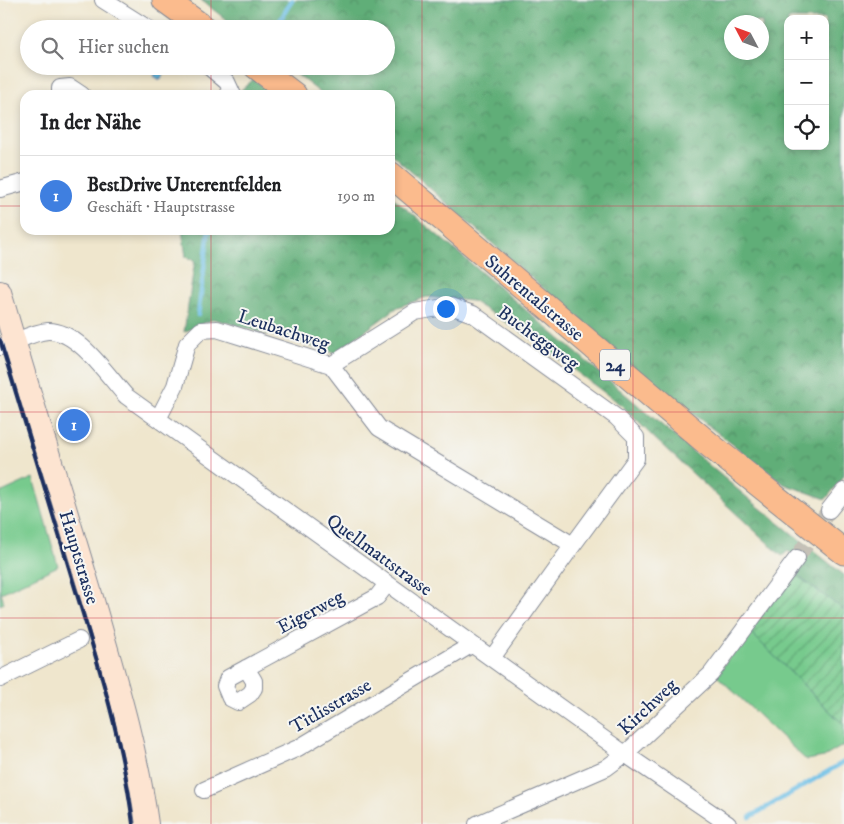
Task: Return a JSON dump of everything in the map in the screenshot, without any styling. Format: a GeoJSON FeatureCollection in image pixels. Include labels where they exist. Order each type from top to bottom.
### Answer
{"type":"FeatureCollection","features":[{"type":"Feature","properties":{"kind":"main road"},"geometry":{"type":"LineString","coordinates":[[165,0],[193,20]]}},
{"type":"Feature","properties":{"kind":"main road"},"geometry":{"type":"LineString","coordinates":[[268,75],[287,90]]}},
{"type":"Feature","properties":{"kind":"main road","name":"Suhrentalstrasse"},"geometry":{"type":"LineString","coordinates":[[395,178],[703,440],[844,552]]}},
{"type":"Feature","properties":{"kind":"main road","name":"Hauptstrasse"},"geometry":{"type":"LineString","coordinates":[[0,292],[7,345],[89,588],[121,699],[143,794],[147,824]]}},
{"type":"Feature","properties":{"kind":"street"},"geometry":{"type":"LineString","coordinates":[[103,0],[135,20]]}},
{"type":"Feature","properties":{"kind":"street"},"geometry":{"type":"LineString","coordinates":[[219,75],[227,82],[231,90]]}},
{"type":"Feature","properties":{"kind":"street"},"geometry":{"type":"LineString","coordinates":[[60,90],[60,88],[70,87],[74,90]]}},
{"type":"Feature","properties":{"kind":"street"},"geometry":{"type":"LineString","coordinates":[[0,189],[20,183]]}},
{"type":"Feature","properties":{"kind":"street","name":"Bucheggweg"},"geometry":{"type":"LineString","coordinates":[[331,365],[415,312],[450,306],[473,314],[616,418],[636,437],[636,459],[492,658]]}},
{"type":"Feature","properties":{"kind":"street","name":"Leubachweg"},"geometry":{"type":"LineString","coordinates":[[158,419],[174,386],[187,344],[201,330],[217,329],[331,365],[380,428],[572,545]]}},
{"type":"Feature","properties":{"kind":"street","name":"Quellmattstrasse"},"geometry":{"type":"LineString","coordinates":[[7,345],[47,331],[61,332],[73,338],[83,346],[126,396],[625,754],[706,818],[728,824]]}},
{"type":"Feature","properties":{"kind":"street"},"geometry":{"type":"LineString","coordinates":[[829,510],[844,491]]}},
{"type":"Feature","properties":{"kind":"street","name":"Kirchweg"},"geometry":{"type":"LineString","coordinates":[[477,824],[606,768],[625,754],[711,674],[797,558]]}},
{"type":"Feature","properties":{"kind":"street","name":"Eigerweg"},"geometry":{"type":"LineString","coordinates":[[246,668],[377,597],[387,584]]}},
{"type":"Feature","properties":{"kind":"street"},"geometry":{"type":"LineString","coordinates":[[0,679],[79,640]]}},
{"type":"Feature","properties":{"kind":"street","name":"Titlisstrasse"},"geometry":{"type":"LineString","coordinates":[[204,790],[298,748],[471,645]]}},
{"type":"Feature","properties":{"kind":"green space"},"geometry":{"type":"Polygon","coordinates":[[[201,0],[844,0],[844,476],[826,499],[784,484],[631,366],[395,157],[395,90],[317,90],[297,75],[395,75],[395,20],[227,20],[201,0]]]}},
{"type":"Feature","properties":{"kind":"green space"},"geometry":{"type":"Polygon","coordinates":[[[254,79],[267,90],[241,90],[254,79]]]}},
{"type":"Feature","properties":{"kind":"green space"},"geometry":{"type":"Polygon","coordinates":[[[395,199],[749,499],[844,575],[844,610],[797,576],[802,561],[788,551],[782,556],[621,405],[531,338],[472,301],[427,297],[398,307],[335,353],[214,319],[184,332],[195,260],[186,257],[183,235],[395,235],[395,199]]]}},
{"type":"Feature","properties":{"kind":"green space"},"geometry":{"type":"Polygon","coordinates":[[[33,478],[58,566],[1,593],[4,603],[0,605],[0,493],[33,478]]]}},
{"type":"Feature","properties":{"kind":"green space"},"geometry":{"type":"Polygon","coordinates":[[[792,572],[844,610],[844,725],[749,631],[792,572]]]}},
{"type":"Feature","properties":{"kind":"green space"},"geometry":{"type":"Polygon","coordinates":[[[749,631],[844,725],[844,745],[824,757],[806,760],[716,675],[749,631]]]}},
{"type":"Feature","properties":{"kind":"water"},"geometry":{"type":"Polygon","coordinates":[[[155,75],[164,75],[160,80],[155,75]]]}},
{"type":"Feature","properties":{"kind":"waterway"},"geometry":{"type":"LineString","coordinates":[[280,20],[292,0]]}},
{"type":"Feature","properties":{"kind":"waterway"},"geometry":{"type":"LineString","coordinates":[[198,315],[208,235]]}},
{"type":"Feature","properties":{"kind":"waterway"},"geometry":{"type":"LineString","coordinates":[[750,817],[844,762]]}},
{"type":"Feature","properties":{"kind":"tunnel"},"geometry":{"type":"LineString","coordinates":[[797,558],[829,510]]}},
{"type":"Feature","properties":{"kind":"railway"},"geometry":{"type":"LineString","coordinates":[[0,340],[117,734],[133,824]]}},
{"type":"Feature","properties":{"kind":"place","name":"BestDrive Unterentfelden"},"geometry":{"type":"Point","coordinates":[74,425]}}]}
